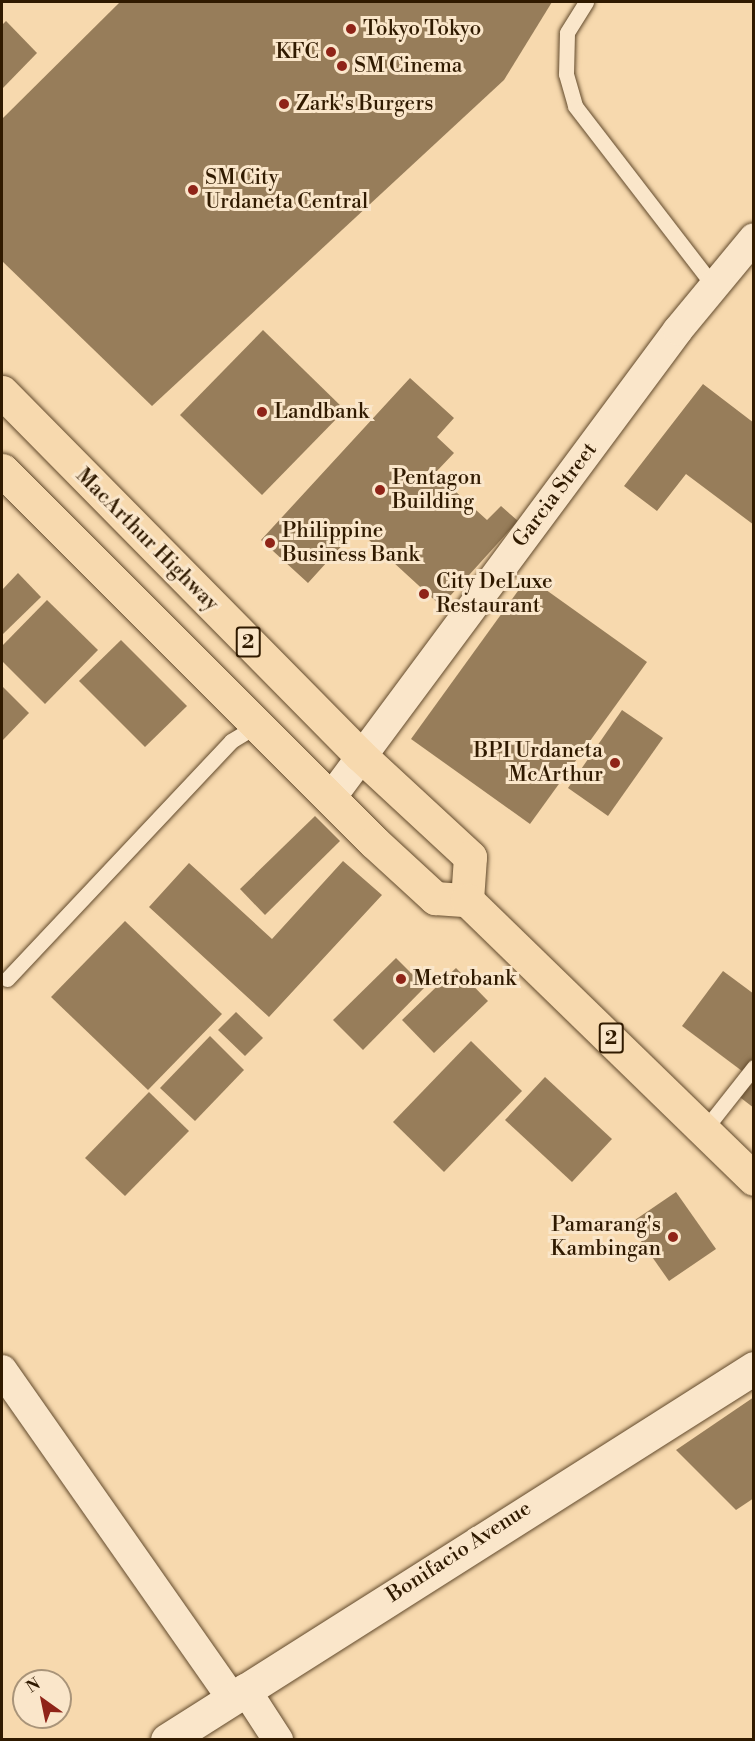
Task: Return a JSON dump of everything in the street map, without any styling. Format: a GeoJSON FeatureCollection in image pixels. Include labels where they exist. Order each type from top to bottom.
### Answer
{"type":"FeatureCollection","features":[{"type":"Feature","properties":{"kind":"main road","name":"MacArthur Highway"},"geometry":{"type":"LineString","coordinates":[[2,392],[360,755],[470,857],[467,900]]}},
{"type":"Feature","properties":{"kind":"main road"},"geometry":{"type":"LineString","coordinates":[[2,470],[254,727],[435,898],[467,900]]}},
{"type":"Feature","properties":{"kind":"main road","name":"2"},"geometry":{"type":"LineString","coordinates":[[467,900],[705,1129],[753,1179]]}},
{"type":"Feature","properties":{"kind":"street","name":"Garcia Street"},"geometry":{"type":"LineString","coordinates":[[330,799],[360,755],[713,285],[753,238]]}},
{"type":"Feature","properties":{"kind":"street","name":"Bonifacio Avenue"},"geometry":{"type":"LineString","coordinates":[[167,1740],[753,1368]]}},
{"type":"Feature","properties":{"kind":"street"},"geometry":{"type":"LineString","coordinates":[[2,1370],[238,1693],[278,1740]]}},
{"type":"Feature","properties":{"kind":"lane"},"geometry":{"type":"LineString","coordinates":[[586,2],[567,33],[566,74],[575,106],[713,285]]}},
{"type":"Feature","properties":{"kind":"lane"},"geometry":{"type":"LineString","coordinates":[[7,978],[231,741],[254,727]]}},
{"type":"Feature","properties":{"kind":"lane"},"geometry":{"type":"LineString","coordinates":[[705,1129],[753,1067]]}},
{"type":"Feature","properties":{"kind":"building","name":"SM City Urdaneta Central"},"geometry":{"type":"Polygon","coordinates":[[[120,2],[552,2],[504,80],[152,406],[2,261],[2,119],[120,2]]]}},
{"type":"Feature","properties":{"kind":"building"},"geometry":{"type":"Polygon","coordinates":[[[6,21],[37,53],[2,89],[2,25],[6,21]]]}},
{"type":"Feature","properties":{"kind":"building","name":"Landbank"},"geometry":{"type":"Polygon","coordinates":[[[263,330],[345,410],[262,495],[180,415],[263,330]]]}},
{"type":"Feature","properties":{"kind":"building","name":"Pentagon Building"},"geometry":{"type":"Polygon","coordinates":[[[410,378],[454,418],[437,437],[454,453],[435,473],[487,520],[501,506],[518,521],[441,606],[357,529],[308,583],[261,540],[410,378]]]}},
{"type":"Feature","properties":{"kind":"building"},"geometry":{"type":"Polygon","coordinates":[[[703,384],[754,423],[754,525],[686,474],[657,511],[624,486],[703,384]]]}},
{"type":"Feature","properties":{"kind":"building"},"geometry":{"type":"Polygon","coordinates":[[[18,573],[41,597],[2,635],[2,590],[18,573]]]}},
{"type":"Feature","properties":{"kind":"building"},"geometry":{"type":"Polygon","coordinates":[[[528,577],[647,662],[530,824],[411,739],[528,577]]]}},
{"type":"Feature","properties":{"kind":"building"},"geometry":{"type":"Polygon","coordinates":[[[47,600],[98,650],[45,704],[2,661],[2,646],[47,600]]]}},
{"type":"Feature","properties":{"kind":"building"},"geometry":{"type":"Polygon","coordinates":[[[121,640],[187,706],[145,747],[79,681],[121,640]]]}},
{"type":"Feature","properties":{"kind":"building"},"geometry":{"type":"Polygon","coordinates":[[[2,686],[29,713],[2,741],[2,686]]]}},
{"type":"Feature","properties":{"kind":"building","name":"BPI Urdaneta McArthur"},"geometry":{"type":"Polygon","coordinates":[[[622,710],[663,738],[608,816],[568,788],[622,710]]]}},
{"type":"Feature","properties":{"kind":"building"},"geometry":{"type":"Polygon","coordinates":[[[315,816],[340,841],[265,915],[240,889],[315,816]]]}},
{"type":"Feature","properties":{"kind":"building"},"geometry":{"type":"Polygon","coordinates":[[[343,861],[382,895],[269,1017],[149,907],[189,863],[272,939],[343,861]]]}},
{"type":"Feature","properties":{"kind":"building"},"geometry":{"type":"Polygon","coordinates":[[[125,921],[222,1014],[148,1090],[51,997],[125,921]]]}},
{"type":"Feature","properties":{"kind":"building"},"geometry":{"type":"Polygon","coordinates":[[[396,958],[425,987],[363,1050],[333,1020],[396,958]]]}},
{"type":"Feature","properties":{"kind":"building"},"geometry":{"type":"Polygon","coordinates":[[[456,968],[488,1001],[434,1053],[402,1020],[456,968]]]}},
{"type":"Feature","properties":{"kind":"building"},"geometry":{"type":"Polygon","coordinates":[[[723,971],[754,994],[754,1063],[746,1074],[682,1026],[723,971]]]}},
{"type":"Feature","properties":{"kind":"building"},"geometry":{"type":"Polygon","coordinates":[[[236,1012],[263,1038],[245,1056],[218,1030],[236,1012]]]}},
{"type":"Feature","properties":{"kind":"building"},"geometry":{"type":"Polygon","coordinates":[[[210,1036],[244,1070],[195,1121],[160,1088],[210,1036]]]}},
{"type":"Feature","properties":{"kind":"building"},"geometry":{"type":"Polygon","coordinates":[[[471,1041],[522,1091],[444,1172],[393,1122],[471,1041]]]}},
{"type":"Feature","properties":{"kind":"building"},"geometry":{"type":"Polygon","coordinates":[[[754,1074],[754,1108],[737,1095],[754,1074]]]}},
{"type":"Feature","properties":{"kind":"building"},"geometry":{"type":"Polygon","coordinates":[[[545,1077],[612,1139],[572,1182],[505,1120],[545,1077]]]}},
{"type":"Feature","properties":{"kind":"building"},"geometry":{"type":"Polygon","coordinates":[[[149,1092],[189,1131],[125,1196],[85,1158],[149,1092]]]}},
{"type":"Feature","properties":{"kind":"building","name":"Pamarang's Kambingan"},"geometry":{"type":"Polygon","coordinates":[[[676,1192],[716,1249],[669,1281],[629,1224],[676,1192]]]}},
{"type":"Feature","properties":{"kind":"building"},"geometry":{"type":"Polygon","coordinates":[[[754,1397],[754,1498],[736,1510],[676,1450],[754,1397]]]}},
{"type":"Feature","properties":{"kind":"place","name":"Tokyo Tokyo"},"geometry":{"type":"Point","coordinates":[351,29]}},
{"type":"Feature","properties":{"kind":"place","name":"KFC"},"geometry":{"type":"Point","coordinates":[331,52]}},
{"type":"Feature","properties":{"kind":"place","name":"SM Cinema"},"geometry":{"type":"Point","coordinates":[342,66]}},
{"type":"Feature","properties":{"kind":"place","name":"Zark's Burgers"},"geometry":{"type":"Point","coordinates":[284,104]}},
{"type":"Feature","properties":{"kind":"place","name":"SM City Urdaneta Central"},"geometry":{"type":"Point","coordinates":[193,190]}},
{"type":"Feature","properties":{"kind":"place","name":"Landbank"},"geometry":{"type":"Point","coordinates":[262,412]}},
{"type":"Feature","properties":{"kind":"place","name":"Pentagon Building"},"geometry":{"type":"Point","coordinates":[380,490]}},
{"type":"Feature","properties":{"kind":"place","name":"Philippine Business Bank"},"geometry":{"type":"Point","coordinates":[270,543]}},
{"type":"Feature","properties":{"kind":"place","name":"City DeLuxe Restaurant"},"geometry":{"type":"Point","coordinates":[424,594]}},
{"type":"Feature","properties":{"kind":"place","name":"BPI Urdaneta McArthur"},"geometry":{"type":"Point","coordinates":[615,763]}},
{"type":"Feature","properties":{"kind":"place","name":"Metrobank"},"geometry":{"type":"Point","coordinates":[401,979]}},
{"type":"Feature","properties":{"kind":"place","name":"Pamarang's Kambingan"},"geometry":{"type":"Point","coordinates":[673,1237]}}]}
